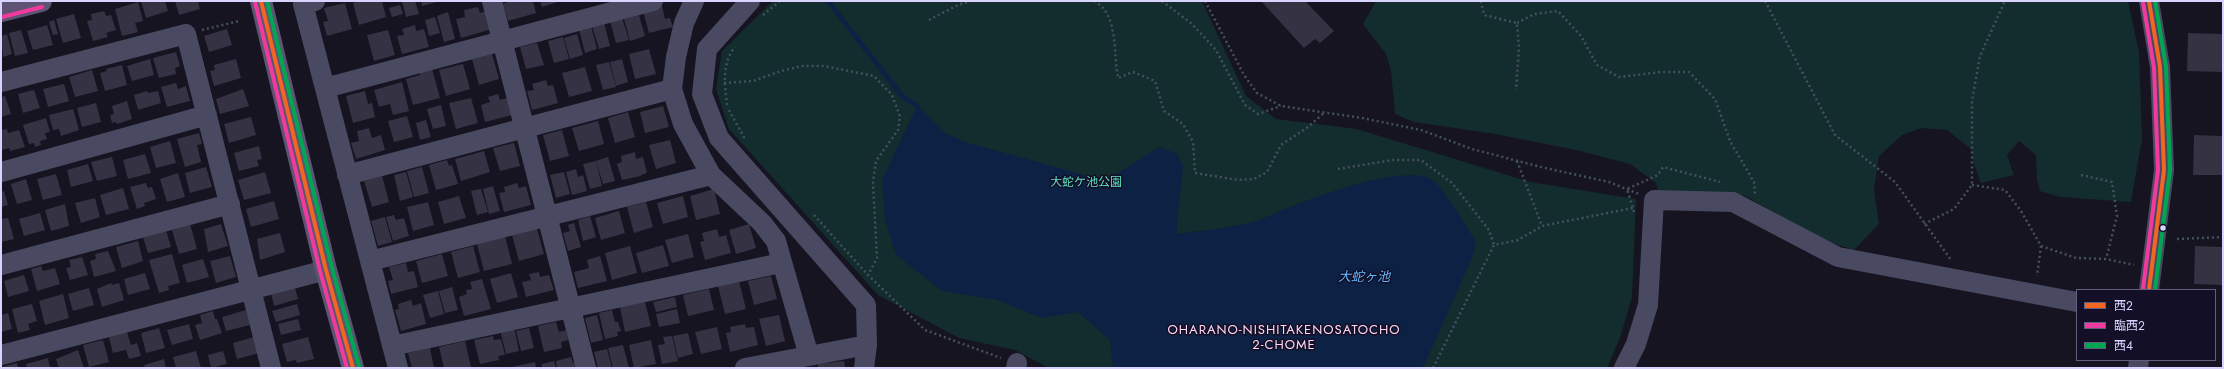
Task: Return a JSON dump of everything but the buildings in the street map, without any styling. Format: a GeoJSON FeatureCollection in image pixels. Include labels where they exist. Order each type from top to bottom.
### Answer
{"type":"FeatureCollection","features":[{"type":"Feature","properties":{"kind":"main road"},"geometry":{"type":"LineString","coordinates":[[1,11],[41,1]]}},
{"type":"Feature","properties":{"kind":"main road"},"geometry":{"type":"LineString","coordinates":[[261,1],[326,270],[353,368]]}},
{"type":"Feature","properties":{"kind":"street"},"geometry":{"type":"LineString","coordinates":[[315,1],[303,4],[398,368]]}},
{"type":"Feature","properties":{"kind":"street"},"geometry":{"type":"LineString","coordinates":[[492,1],[586,368]]}},
{"type":"Feature","properties":{"kind":"street"},"geometry":{"type":"LineString","coordinates":[[325,88],[653,1]]}},
{"type":"Feature","properties":{"kind":"street"},"geometry":{"type":"LineString","coordinates":[[694,1],[684,23],[676,58],[672,89],[683,124],[711,175],[762,223],[776,241],[810,356]]}},
{"type":"Feature","properties":{"kind":"street"},"geometry":{"type":"LineString","coordinates":[[750,1],[707,49],[702,94],[719,138],[866,305],[867,345],[864,368]]}},
{"type":"Feature","properties":{"kind":"street"},"geometry":{"type":"LineString","coordinates":[[2149,1],[2160,67],[2164,163],[2149,289]]}},
{"type":"Feature","properties":{"kind":"street"},"geometry":{"type":"LineString","coordinates":[[1,82],[186,34],[271,368]]}},
{"type":"Feature","properties":{"kind":"street"},"geometry":{"type":"LineString","coordinates":[[347,175],[672,89]]}},
{"type":"Feature","properties":{"kind":"street"},"geometry":{"type":"LineString","coordinates":[[1,172],[207,115]]}},
{"type":"Feature","properties":{"kind":"street"},"geometry":{"type":"LineString","coordinates":[[370,261],[711,175]]}},
{"type":"Feature","properties":{"kind":"street"},"geometry":{"type":"LineString","coordinates":[[1624,368],[1636,344],[1648,305],[1654,200],[1733,202],[1838,257],[2076,302]]}},
{"type":"Feature","properties":{"kind":"street"},"geometry":{"type":"LineString","coordinates":[[1,265],[230,204]]}},
{"type":"Feature","properties":{"kind":"street"},"geometry":{"type":"LineString","coordinates":[[392,346],[782,263]]}},
{"type":"Feature","properties":{"kind":"street"},"geometry":{"type":"LineString","coordinates":[[1,355],[252,291],[326,270]]}},
{"type":"Feature","properties":{"kind":"street"},"geometry":{"type":"LineString","coordinates":[[745,368],[867,345]]}},
{"type":"Feature","properties":{"kind":"path"},"geometry":{"type":"LineString","coordinates":[[760,19],[780,1]]}},
{"type":"Feature","properties":{"kind":"path"},"geometry":{"type":"LineString","coordinates":[[930,20],[958,5],[971,1]]}},
{"type":"Feature","properties":{"kind":"path"},"geometry":{"type":"LineString","coordinates":[[1094,1],[1100,4],[1111,20],[1118,78],[1133,72],[1155,81],[1164,111],[1183,124],[1193,142],[1195,174],[1238,180],[1254,180],[1267,172],[1281,145],[1308,128],[1324,112]]}},
{"type":"Feature","properties":{"kind":"path"},"geometry":{"type":"LineString","coordinates":[[1162,1],[1192,24],[1216,50],[1245,105],[1258,114],[1281,106]]}},
{"type":"Feature","properties":{"kind":"path"},"geometry":{"type":"LineString","coordinates":[[1205,1],[1244,75],[1257,93],[1281,106],[1362,118],[1421,130],[1472,149],[1609,182],[1654,200]]}},
{"type":"Feature","properties":{"kind":"path"},"geometry":{"type":"LineString","coordinates":[[1482,1],[1484,15],[1517,23],[1534,14],[1558,11],[1581,36],[1598,65],[1619,77],[1661,72],[1689,72],[1715,99],[1730,140],[1754,182],[1758,216]]}},
{"type":"Feature","properties":{"kind":"path"},"geometry":{"type":"LineString","coordinates":[[1765,1],[1834,134],[1895,182],[1924,224],[1967,281]]}},
{"type":"Feature","properties":{"kind":"path"},"geometry":{"type":"LineString","coordinates":[[1924,224],[1954,209],[1972,185],[1972,101],[1980,56],[2005,1]]}},
{"type":"Feature","properties":{"kind":"path"},"geometry":{"type":"LineString","coordinates":[[186,34],[239,22]]}},
{"type":"Feature","properties":{"kind":"path"},"geometry":{"type":"LineString","coordinates":[[1516,90],[1519,48],[1517,23]]}},
{"type":"Feature","properties":{"kind":"path"},"geometry":{"type":"LineString","coordinates":[[736,46],[727,57],[724,82],[727,107],[747,142]]}},
{"type":"Feature","properties":{"kind":"path"},"geometry":{"type":"LineString","coordinates":[[724,82],[752,81],[781,70],[802,66],[824,66],[874,76],[892,95],[900,116],[898,130],[876,161],[873,183],[876,258],[868,275]]}},
{"type":"Feature","properties":{"kind":"path"},"geometry":{"type":"LineString","coordinates":[[1338,169],[1393,160],[1421,160],[1452,183],[1489,230],[1494,245],[1433,368]]}},
{"type":"Feature","properties":{"kind":"path"},"geometry":{"type":"LineString","coordinates":[[1517,161],[1542,226]]}},
{"type":"Feature","properties":{"kind":"path"},"geometry":{"type":"LineString","coordinates":[[1627,189],[1658,175],[1663,167],[1723,183]]}},
{"type":"Feature","properties":{"kind":"path"},"geometry":{"type":"LineString","coordinates":[[2081,175],[2112,182],[2117,216],[2106,259]]}},
{"type":"Feature","properties":{"kind":"path"},"geometry":{"type":"LineString","coordinates":[[1972,185],[2005,190],[2021,211],[2041,246],[2035,294]]}},
{"type":"Feature","properties":{"kind":"path"},"geometry":{"type":"LineString","coordinates":[[1494,245],[1518,240],[1542,226],[1633,208]]}},
{"type":"Feature","properties":{"kind":"path"},"geometry":{"type":"LineString","coordinates":[[810,212],[868,275],[925,330],[1017,366]]}},
{"type":"Feature","properties":{"kind":"path"},"geometry":{"type":"LineString","coordinates":[[2177,239],[2204,236],[2223,237]]}},
{"type":"Feature","properties":{"kind":"path"},"geometry":{"type":"LineString","coordinates":[[2041,246],[2076,258],[2106,259],[2135,265]]}},
{"type":"Feature","properties":{"kind":"green space","name":"大蛇ケ池公園"},"geometry":{"type":"Polygon","coordinates":[[[773,1],[1202,1],[1246,96],[1276,119],[1357,129],[1530,182],[1636,199],[1632,297],[1620,338],[1607,368],[1049,368],[1015,350],[959,338],[878,295],[729,129],[716,89],[722,51],[773,1]]]}},
{"type":"Feature","properties":{"kind":"green space"},"geometry":{"type":"Polygon","coordinates":[[[1376,1],[2128,1],[2139,52],[2142,139],[2131,202],[2060,197],[2040,191],[2037,180],[2036,155],[2019,141],[2007,155],[2014,175],[1981,183],[1974,164],[1971,149],[1947,130],[1921,128],[1902,135],[1879,156],[1874,190],[1879,224],[1854,250],[1817,238],[1744,195],[1732,198],[1658,191],[1656,183],[1630,164],[1576,150],[1495,134],[1414,122],[1395,114],[1391,71],[1386,54],[1363,24],[1376,1]]]}},
{"type":"Feature","properties":{"kind":"water","name":"大蛇ヶ池"},"geometry":{"type":"Polygon","coordinates":[[[917,106],[945,133],[965,142],[1106,181],[1159,147],[1178,154],[1183,167],[1176,234],[1253,222],[1290,207],[1361,183],[1401,176],[1418,176],[1431,179],[1436,183],[1462,219],[1476,243],[1471,260],[1423,368],[1113,368],[1110,340],[1078,312],[1042,318],[997,300],[942,291],[896,255],[885,219],[882,180],[917,106]]]}},
{"type":"Feature","properties":{"kind":"waterway"},"geometry":{"type":"LineString","coordinates":[[828,1],[902,96],[917,106]]}},
{"type":"Feature","properties":{"kind":"transit line","name":"西2"},"geometry":{"type":"LineString","coordinates":[[261,1],[326,270],[353,368]]}},
{"type":"Feature","properties":{"kind":"transit line","name":"西4"},"geometry":{"type":"LineString","coordinates":[[267,1],[332,268],[359,366]]}},
{"type":"Feature","properties":{"kind":"transit line","name":"西2"},"geometry":{"type":"LineString","coordinates":[[2149,1],[2160,67],[2164,170],[2149,289]]}},
{"type":"Feature","properties":{"kind":"transit line","name":"西4"},"geometry":{"type":"LineString","coordinates":[[2155,1],[2166,67],[2170,170],[2155,289]]}},
{"type":"Feature","properties":{"kind":"transit line","name":"臨西2"},"geometry":{"type":"LineString","coordinates":[[255,2],[320,271],[347,368]]}},
{"type":"Feature","properties":{"kind":"transit line","name":"臨西2"},"geometry":{"type":"LineString","coordinates":[[2143,2],[2154,68],[2158,170],[2143,289]]}},
{"type":"Feature","properties":{"kind":"transit line","name":"臨西2"},"geometry":{"type":"LineString","coordinates":[[2,17],[42,7]]}},
{"type":"Feature","properties":{"kind":"district","name":"OHARANO-NISHITAKENOSATOCHO 2-CHOME"},"geometry":{"type":"Point","coordinates":[1284,338]}}]}
